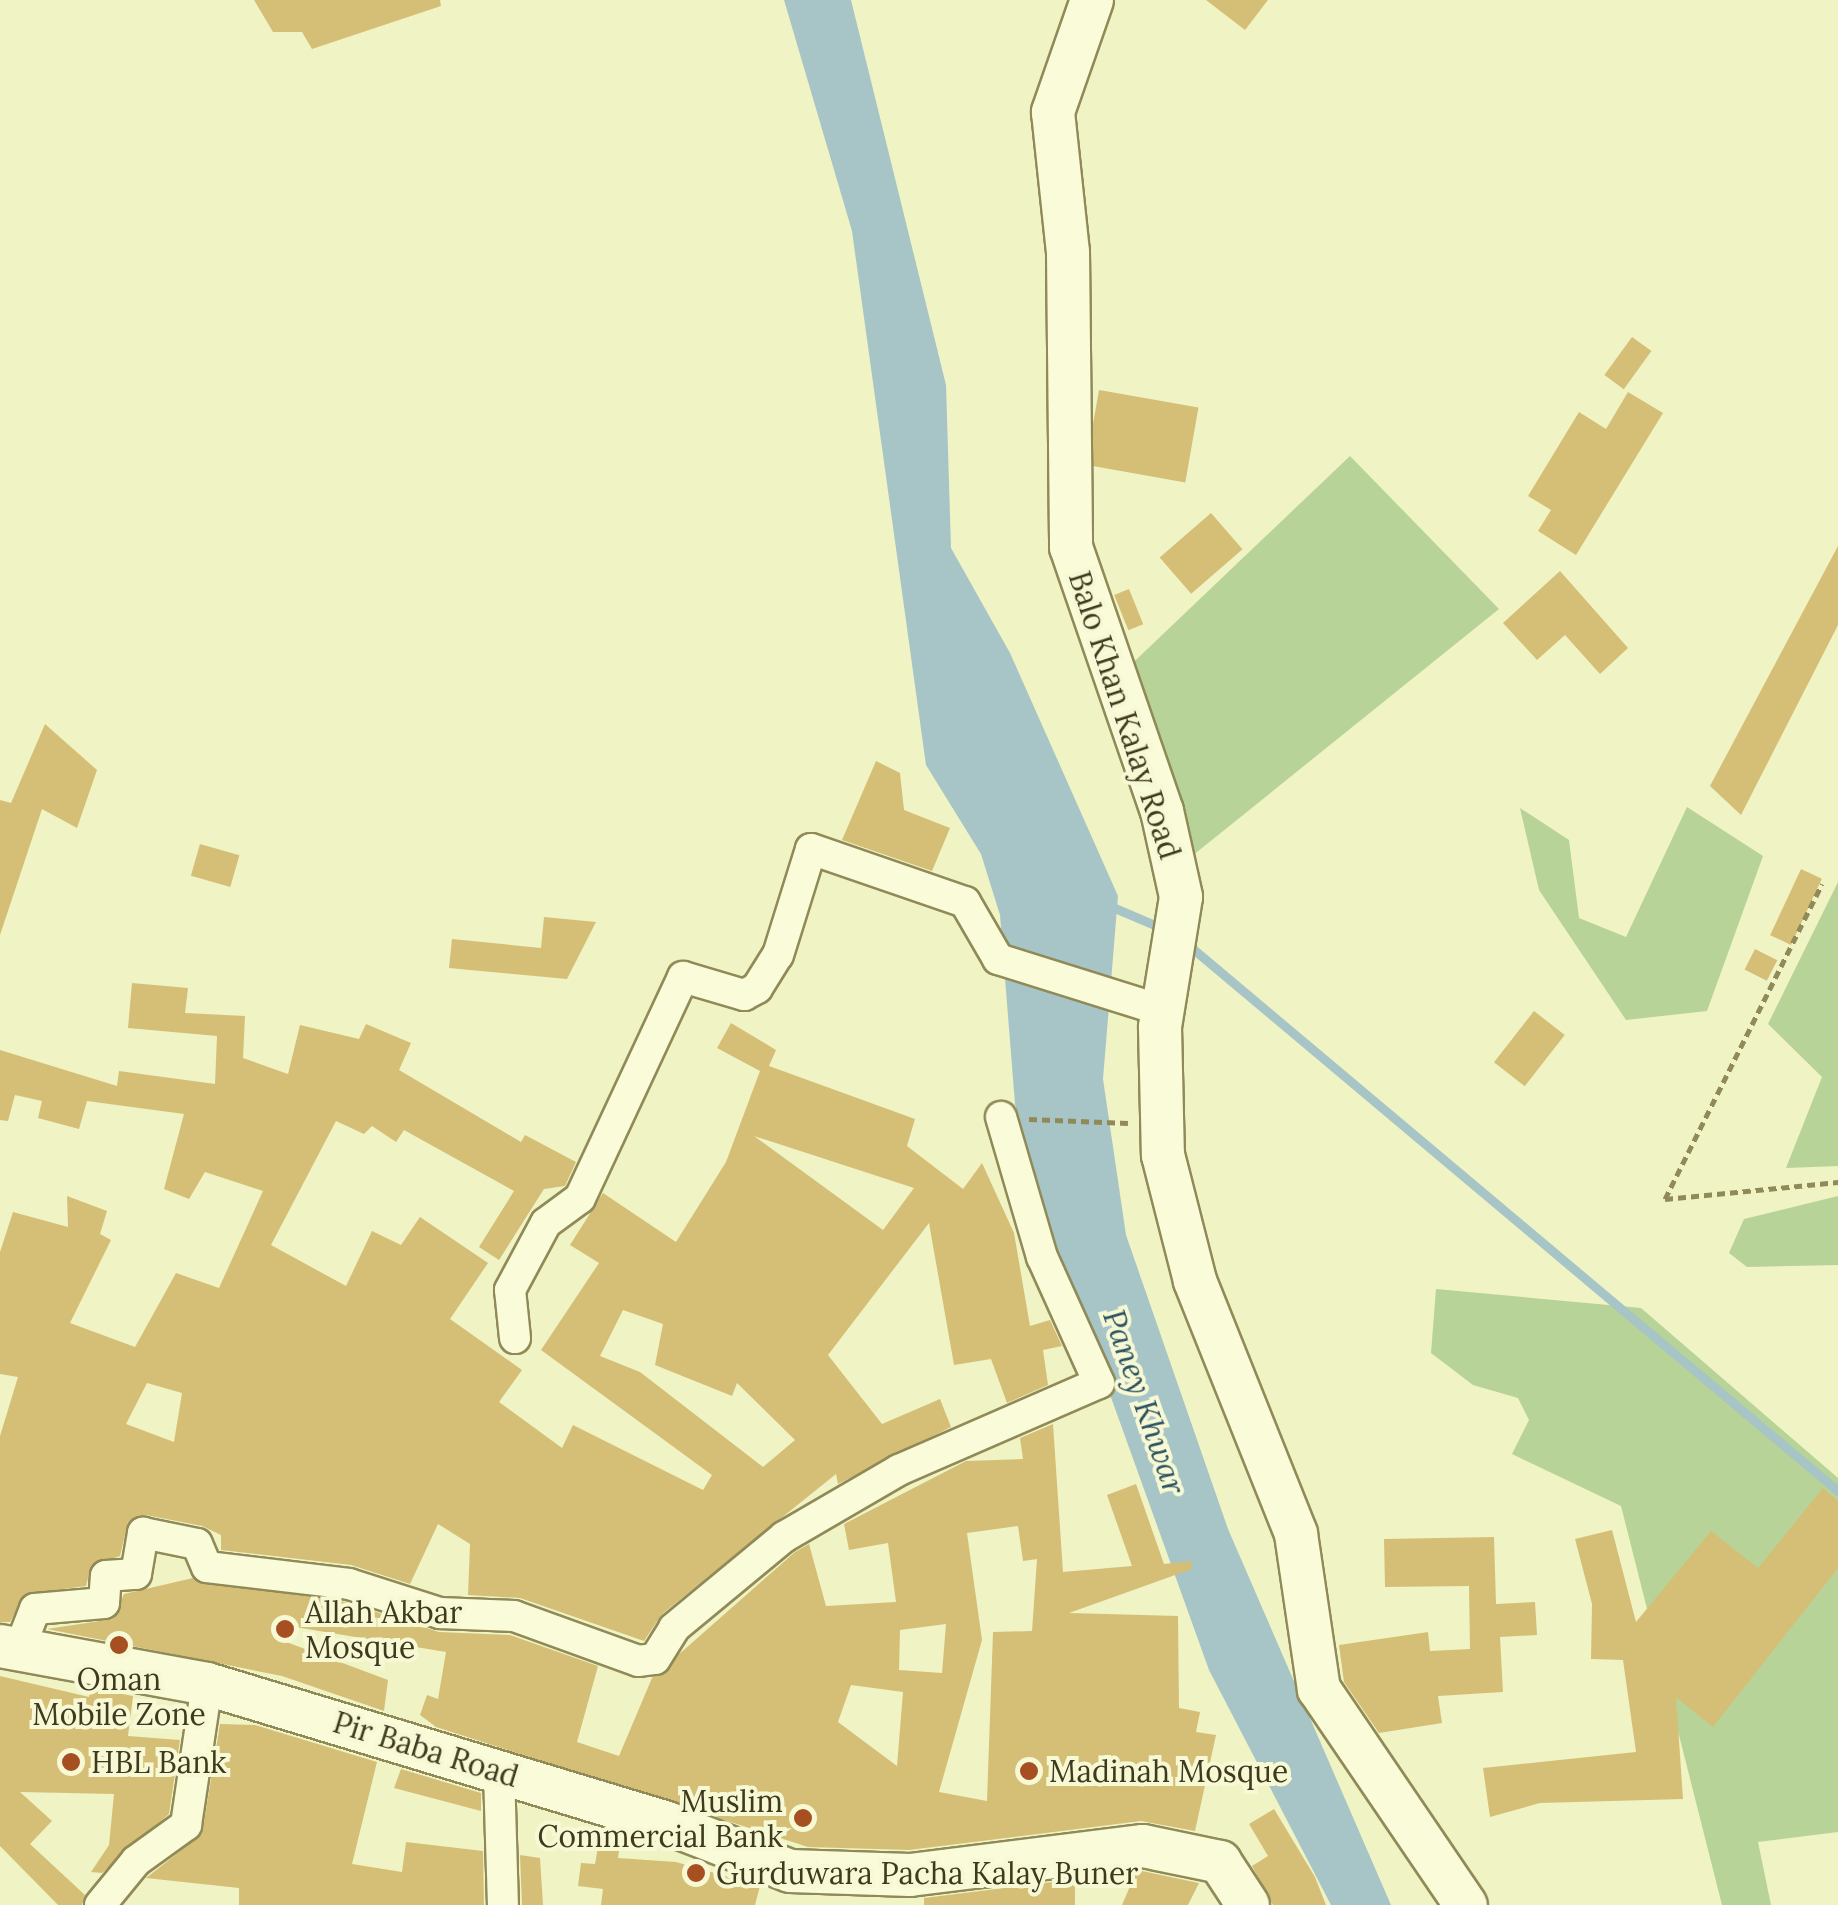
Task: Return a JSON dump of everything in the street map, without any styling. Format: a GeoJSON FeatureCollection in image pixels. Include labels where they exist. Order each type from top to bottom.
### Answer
{"type":"FeatureCollection","features":[{"type":"Feature","properties":{"kind":"street","name":"Balo Khan Kalay Road"},"geometry":{"type":"LineString","coordinates":[[1092,0],[1054,112],[1068,252],[1072,547],[1162,811],[1181,897],[1164,1011],[1163,1155],[1195,1281],[1296,1534],[1319,1690],[1466,1905]]}},
{"type":"Feature","properties":{"kind":"street"},"geometry":{"type":"LineString","coordinates":[[515,1338],[510,1290],[546,1222],[580,1198],[683,977],[744,995],[757,988],[778,954],[810,849],[965,902],[998,958],[1164,1011]]}},
{"type":"Feature","properties":{"kind":"street"},"geometry":{"type":"LineString","coordinates":[[10,1648],[34,1609],[104,1603],[106,1576],[136,1574],[143,1533],[197,1544],[207,1567],[349,1584],[440,1614],[514,1616],[638,1661],[656,1659],[674,1628],[784,1538],[899,1470],[1098,1382],[1042,1256],[1001,1118]]}},
{"type":"Feature","properties":{"kind":"street","name":"Pir Baba Road"},"geometry":{"type":"LineString","coordinates":[[10,1648],[207,1684],[499,1772],[790,1870],[850,1878],[1144,1846],[1203,1853],[1230,1872],[1248,1905]]}},
{"type":"Feature","properties":{"kind":"street"},"geometry":{"type":"LineString","coordinates":[[100,1905],[136,1861],[186,1825],[207,1684]]}},
{"type":"Feature","properties":{"kind":"street"},"geometry":{"type":"LineString","coordinates":[[499,1772],[503,1905]]}},
{"type":"Feature","properties":{"kind":"path"},"geometry":{"type":"LineString","coordinates":[[1822,884],[1665,1199],[1838,1182]]}},
{"type":"Feature","properties":{"kind":"path"},"geometry":{"type":"LineString","coordinates":[[1001,1118],[1125,1124]]}},
{"type":"Feature","properties":{"kind":"green space"},"geometry":{"type":"Polygon","coordinates":[[[1350,456],[1499,609],[1192,856],[1118,677],[1350,456]]]}},
{"type":"Feature","properties":{"kind":"green space"},"geometry":{"type":"Polygon","coordinates":[[[1687,807],[1763,856],[1707,1011],[1626,1020],[1539,890],[1520,808],[1569,840],[1579,918],[1626,937],[1687,807]]]}},
{"type":"Feature","properties":{"kind":"green space"},"geometry":{"type":"Polygon","coordinates":[[[1838,882],[1838,1166],[1786,1168],[1822,1077],[1768,1024],[1838,882]]]}},
{"type":"Feature","properties":{"kind":"green space"},"geometry":{"type":"Polygon","coordinates":[[[1838,1196],[1838,1265],[1747,1267],[1729,1253],[1744,1219],[1838,1196]]]}},
{"type":"Feature","properties":{"kind":"green space"},"geometry":{"type":"Polygon","coordinates":[[[1436,1289],[1641,1308],[1838,1478],[1838,1832],[1758,1842],[1771,1905],[1722,1905],[1621,1506],[1512,1454],[1529,1420],[1518,1398],[1473,1385],[1431,1353],[1436,1289]]]}},
{"type":"Feature","properties":{"kind":"water","name":"Paney Khwar"},"geometry":{"type":"Polygon","coordinates":[[[784,0],[851,0],[946,385],[951,548],[1010,653],[1118,896],[1103,1079],[1126,1235],[1228,1529],[1391,1905],[1331,1905],[1209,1670],[1053,1236],[1015,1104],[1000,915],[981,854],[926,765],[852,231],[784,0]]]}},
{"type":"Feature","properties":{"kind":"building"},"geometry":{"type":"Polygon","coordinates":[[[254,0],[440,0],[441,6],[312,49],[302,32],[273,32],[254,0]]]}},
{"type":"Feature","properties":{"kind":"building"},"geometry":{"type":"Polygon","coordinates":[[[1206,0],[1268,0],[1245,30],[1206,0]]]}},
{"type":"Feature","properties":{"kind":"building"},"geometry":{"type":"Polygon","coordinates":[[[1632,337],[1651,351],[1624,389],[1604,375],[1632,337]]]}},
{"type":"Feature","properties":{"kind":"building"},"geometry":{"type":"Polygon","coordinates":[[[1099,390],[1198,408],[1185,482],[1086,465],[1099,390]]]}},
{"type":"Feature","properties":{"kind":"building"},"geometry":{"type":"Polygon","coordinates":[[[1628,392],[1663,413],[1576,555],[1538,531],[1551,510],[1528,496],[1579,412],[1606,429],[1628,392]]]}},
{"type":"Feature","properties":{"kind":"building"},"geometry":{"type":"Polygon","coordinates":[[[1211,513],[1242,549],[1191,594],[1160,558],[1211,513]]]}},
{"type":"Feature","properties":{"kind":"building"},"geometry":{"type":"Polygon","coordinates":[[[1838,546],[1838,625],[1741,815],[1710,786],[1838,546]]]}},
{"type":"Feature","properties":{"kind":"building"},"geometry":{"type":"Polygon","coordinates":[[[1560,571],[1628,648],[1600,674],[1565,635],[1537,660],[1503,623],[1560,571]]]}},
{"type":"Feature","properties":{"kind":"building"},"geometry":{"type":"Polygon","coordinates":[[[1129,589],[1143,624],[1128,630],[1114,595],[1129,589]]]}},
{"type":"Feature","properties":{"kind":"building"},"geometry":{"type":"Polygon","coordinates":[[[45,724],[97,770],[77,828],[42,809],[0,935],[0,800],[11,803],[45,724]]]}},
{"type":"Feature","properties":{"kind":"building"},"geometry":{"type":"Polygon","coordinates":[[[876,761],[900,773],[904,810],[950,828],[932,871],[842,840],[876,761]]]}},
{"type":"Feature","properties":{"kind":"building"},"geometry":{"type":"Polygon","coordinates":[[[200,844],[239,855],[230,887],[191,876],[200,844]]]}},
{"type":"Feature","properties":{"kind":"building"},"geometry":{"type":"Polygon","coordinates":[[[1801,869],[1822,879],[1791,945],[1770,935],[1801,869]]]}},
{"type":"Feature","properties":{"kind":"building"},"geometry":{"type":"Polygon","coordinates":[[[544,917],[596,922],[567,979],[449,968],[452,939],[541,948],[544,917]]]}},
{"type":"Feature","properties":{"kind":"building"},"geometry":{"type":"Polygon","coordinates":[[[1755,949],[1777,960],[1767,981],[1745,969],[1755,949]]]}},
{"type":"Feature","properties":{"kind":"building"},"geometry":{"type":"Polygon","coordinates":[[[132,983],[188,988],[185,1013],[245,1016],[243,1058],[288,1074],[300,1025],[359,1039],[366,1024],[411,1043],[399,1070],[521,1142],[525,1135],[576,1162],[565,1186],[544,1189],[499,1260],[479,1247],[514,1191],[404,1130],[396,1142],[372,1126],[364,1134],[336,1121],[271,1245],[346,1286],[372,1231],[401,1245],[420,1217],[488,1263],[450,1319],[522,1370],[499,1402],[562,1448],[573,1425],[703,1490],[712,1475],[541,1350],[599,1263],[570,1245],[603,1193],[676,1242],[726,1162],[760,1071],[717,1048],[731,1023],[776,1050],[769,1066],[915,1119],[907,1146],[963,1189],[982,1163],[1014,1233],[1030,1326],[1050,1320],[1062,1346],[1043,1350],[1048,1385],[1007,1403],[991,1359],[954,1365],[929,1223],[828,1355],[882,1424],[940,1399],[951,1427],[838,1484],[836,1474],[662,1614],[644,1641],[520,1598],[468,1595],[470,1544],[438,1524],[410,1584],[351,1565],[221,1550],[221,1535],[202,1526],[146,1515],[128,1522],[120,1556],[91,1566],[86,1586],[25,1594],[10,1622],[0,1622],[0,1436],[18,1377],[0,1374],[0,1252],[13,1212],[68,1227],[67,1196],[107,1211],[100,1234],[111,1240],[70,1323],[135,1347],[176,1273],[219,1288],[263,1191],[205,1172],[189,1199],[164,1189],[184,1114],[87,1101],[79,1129],[38,1118],[42,1101],[15,1095],[8,1121],[0,1120],[0,1050],[117,1086],[119,1071],[215,1084],[217,1036],[128,1028],[132,983]],[[754,1136],[883,1230],[914,1188],[754,1136]],[[623,1310],[600,1356],[640,1372],[763,1467],[795,1440],[737,1383],[732,1396],[655,1365],[663,1324],[623,1310]],[[147,1383],[126,1424],[174,1442],[182,1393],[147,1383]]]}},
{"type":"Feature","properties":{"kind":"building"},"geometry":{"type":"Polygon","coordinates":[[[1534,1011],[1565,1035],[1525,1086],[1494,1062],[1534,1011]]]}},
{"type":"Feature","properties":{"kind":"building"},"geometry":{"type":"Polygon","coordinates":[[[1053,1424],[1063,1572],[1132,1566],[1107,1495],[1136,1484],[1164,1564],[1191,1561],[1192,1569],[1069,1613],[1178,1616],[1179,1708],[1200,1712],[1196,1732],[1216,1735],[1195,1831],[1141,1821],[909,1850],[808,1847],[436,1727],[420,1715],[427,1695],[438,1699],[446,1652],[277,1624],[273,1637],[388,1680],[384,1711],[282,1676],[47,1629],[113,1619],[124,1594],[193,1578],[345,1602],[439,1632],[510,1635],[598,1666],[577,1742],[619,1756],[652,1678],[795,1552],[809,1544],[826,1606],[896,1602],[888,1543],[849,1550],[844,1524],[966,1461],[1023,1459],[1020,1438],[1053,1424]],[[1018,1526],[967,1533],[982,1640],[939,1792],[987,1801],[993,1632],[1032,1631],[1037,1559],[1023,1561],[1018,1526]],[[946,1624],[900,1630],[899,1670],[942,1673],[946,1624]],[[851,1685],[838,1722],[897,1766],[903,1692],[851,1685]]]}},
{"type":"Feature","properties":{"kind":"building"},"geometry":{"type":"Polygon","coordinates":[[[1823,1488],[1838,1501],[1838,1568],[1713,1727],[1676,1697],[1683,1799],[1540,1803],[1490,1817],[1483,1768],[1636,1752],[1623,1660],[1591,1659],[1592,1604],[1575,1539],[1612,1530],[1636,1622],[1711,1531],[1758,1568],[1823,1488]]]}},
{"type":"Feature","properties":{"kind":"building"},"geometry":{"type":"Polygon","coordinates":[[[1494,1537],[1496,1604],[1535,1602],[1537,1635],[1500,1637],[1503,1692],[1438,1696],[1442,1723],[1379,1733],[1344,1682],[1339,1645],[1428,1632],[1430,1651],[1470,1649],[1469,1586],[1385,1587],[1384,1539],[1494,1537]]]}},
{"type":"Feature","properties":{"kind":"building"},"geometry":{"type":"Polygon","coordinates":[[[0,1676],[89,1697],[91,1688],[133,1696],[128,1736],[180,1740],[169,1814],[102,1873],[91,1872],[109,1845],[114,1794],[20,1792],[52,1821],[30,1844],[85,1895],[82,1905],[58,1905],[0,1846],[0,1676]]]}},
{"type":"Feature","properties":{"kind":"building"},"geometry":{"type":"Polygon","coordinates":[[[220,1724],[255,1725],[377,1762],[352,1864],[402,1872],[406,1842],[483,1851],[484,1905],[239,1905],[239,1888],[146,1878],[202,1834],[220,1724]]]}},
{"type":"Feature","properties":{"kind":"building"},"geometry":{"type":"Polygon","coordinates":[[[401,1769],[481,1793],[481,1811],[394,1788],[401,1769]]]}},
{"type":"Feature","properties":{"kind":"building"},"geometry":{"type":"Polygon","coordinates":[[[1274,1809],[1315,1877],[1326,1905],[1273,1905],[1252,1866],[1268,1856],[1249,1824],[1274,1809]]]}},
{"type":"Feature","properties":{"kind":"building"},"geometry":{"type":"Polygon","coordinates":[[[601,1830],[621,1835],[618,1858],[676,1862],[760,1886],[755,1905],[601,1905],[603,1889],[578,1886],[581,1863],[595,1864],[601,1830]]]}},
{"type":"Feature","properties":{"kind":"building"},"geometry":{"type":"Polygon","coordinates":[[[520,1855],[540,1858],[543,1905],[522,1905],[520,1855]]]}},
{"type":"Feature","properties":{"kind":"building"},"geometry":{"type":"Polygon","coordinates":[[[1142,1871],[1199,1883],[1188,1905],[1122,1905],[1131,1884],[1075,1881],[1075,1905],[924,1905],[924,1898],[1142,1871]]]}},
{"type":"Feature","properties":{"kind":"waterway"},"geometry":{"type":"LineString","coordinates":[[1110,906],[1164,929]]}},
{"type":"Feature","properties":{"kind":"waterway"},"geometry":{"type":"LineString","coordinates":[[1186,943],[1838,1491]]}},
{"type":"Feature","properties":{"kind":"place","name":"Allah Akbar Mosque"},"geometry":{"type":"Point","coordinates":[285,1629]}},
{"type":"Feature","properties":{"kind":"place","name":"Oman Mobile Zone"},"geometry":{"type":"Point","coordinates":[119,1645]}},
{"type":"Feature","properties":{"kind":"place","name":"HBL Bank"},"geometry":{"type":"Point","coordinates":[71,1762]}},
{"type":"Feature","properties":{"kind":"place","name":"Madinah Mosque"},"geometry":{"type":"Point","coordinates":[1029,1771]}},
{"type":"Feature","properties":{"kind":"place","name":"Muslim Commercial Bank"},"geometry":{"type":"Point","coordinates":[803,1818]}},
{"type":"Feature","properties":{"kind":"place","name":"Gurduwara Pacha Kalay Buner"},"geometry":{"type":"Point","coordinates":[696,1873]}}]}
